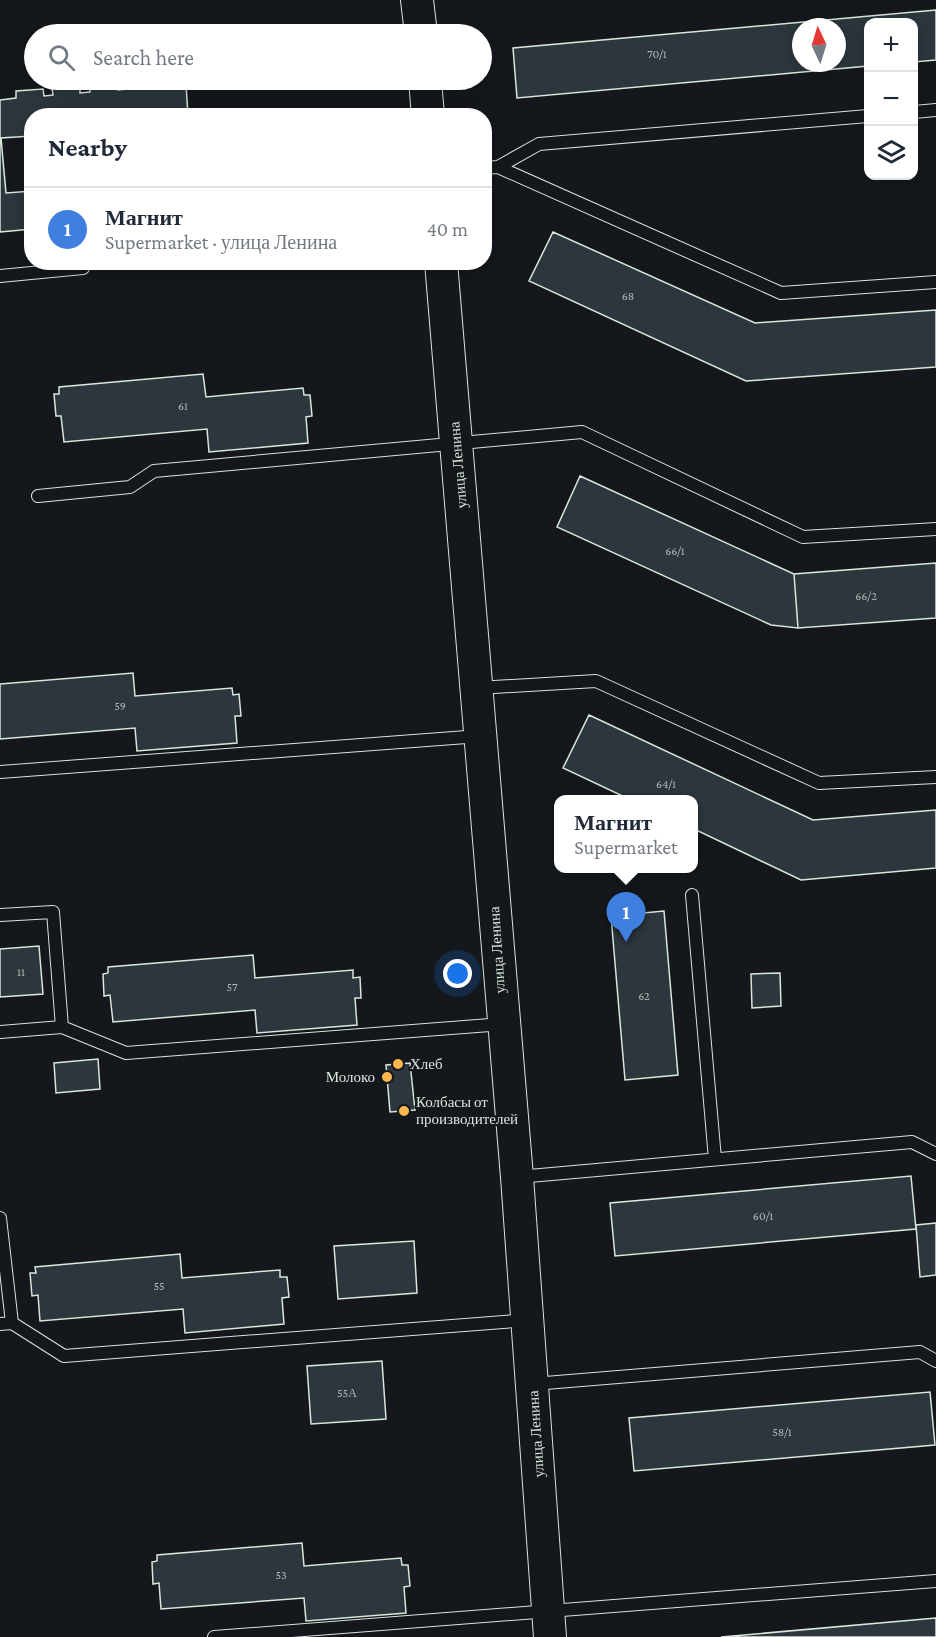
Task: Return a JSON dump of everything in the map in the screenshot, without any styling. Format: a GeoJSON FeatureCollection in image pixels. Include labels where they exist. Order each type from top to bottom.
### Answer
{"type":"FeatureCollection","features":[{"type":"Feature","properties":{"kind":"street"},"geometry":{"type":"LineString","coordinates":[[417,0],[420,24]]}},
{"type":"Feature","properties":{"kind":"street"},"geometry":{"type":"LineString","coordinates":[[426,90],[427,108]]}},
{"type":"Feature","properties":{"kind":"street","name":"улица Ленина"},"geometry":{"type":"LineString","coordinates":[[442,270],[517,1177],[549,1624]]}},
{"type":"Feature","properties":{"kind":"lane"},"geometry":{"type":"LineString","coordinates":[[918,112],[936,110]]}},
{"type":"Feature","properties":{"kind":"lane"},"geometry":{"type":"LineString","coordinates":[[492,167],[498,167],[539,144],[864,116]]}},
{"type":"Feature","properties":{"kind":"lane"},"geometry":{"type":"LineString","coordinates":[[498,167],[781,293],[936,282]]}},
{"type":"Feature","properties":{"kind":"lane"},"geometry":{"type":"LineString","coordinates":[[0,276],[62,270]]}},
{"type":"Feature","properties":{"kind":"lane"},"geometry":{"type":"LineString","coordinates":[[38,496],[130,487],[154,471],[582,432],[803,537],[936,529]]}},
{"type":"Feature","properties":{"kind":"lane"},"geometry":{"type":"LineString","coordinates":[[477,688],[596,681],[819,783],[936,777]]}},
{"type":"Feature","properties":{"kind":"lane"},"geometry":{"type":"LineString","coordinates":[[0,772],[481,736]]}},
{"type":"Feature","properties":{"kind":"lane"},"geometry":{"type":"LineString","coordinates":[[692,895],[715,1159]]}},
{"type":"Feature","properties":{"kind":"lane"},"geometry":{"type":"LineString","coordinates":[[0,915],[53,912],[62,1027]]}},
{"type":"Feature","properties":{"kind":"lane"},"geometry":{"type":"LineString","coordinates":[[0,1032],[62,1027],[126,1053],[503,1024]]}},
{"type":"Feature","properties":{"kind":"lane"},"geometry":{"type":"LineString","coordinates":[[517,1177],[912,1142],[936,1154]]}},
{"type":"Feature","properties":{"kind":"lane"},"geometry":{"type":"LineString","coordinates":[[0,1218],[6,1324],[64,1356],[528,1320]]}},
{"type":"Feature","properties":{"kind":"lane"},"geometry":{"type":"LineString","coordinates":[[532,1384],[920,1352],[936,1361]]}},
{"type":"Feature","properties":{"kind":"lane"},"geometry":{"type":"LineString","coordinates":[[214,1637],[549,1624],[936,1581]]}},
{"type":"Feature","properties":{"kind":"building"},"geometry":{"type":"Polygon","coordinates":[[[936,10],[936,60],[918,62],[918,18],[864,18],[864,66],[846,68],[846,18],[936,10]]]}},
{"type":"Feature","properties":{"kind":"building"},"geometry":{"type":"Polygon","coordinates":[[[792,23],[792,72],[802,72],[517,98],[513,48],[792,23]]]}},
{"type":"Feature","properties":{"kind":"building"},"geometry":{"type":"Polygon","coordinates":[[[43,90],[44,96],[53,95],[52,90],[90,92],[90,90],[186,90],[188,108],[24,108],[24,137],[1,138],[6,193],[24,192],[24,230],[0,232],[0,100],[16,98],[16,91],[43,90]]]}},
{"type":"Feature","properties":{"kind":"building"},"geometry":{"type":"Polygon","coordinates":[[[553,232],[755,323],[936,310],[936,367],[746,381],[529,281],[553,232]]]}},
{"type":"Feature","properties":{"kind":"building"},"geometry":{"type":"Polygon","coordinates":[[[203,374],[206,397],[303,388],[304,395],[310,395],[312,416],[306,417],[308,443],[209,452],[207,429],[64,442],[61,416],[56,416],[54,394],[59,394],[59,387],[203,374]]]}},
{"type":"Feature","properties":{"kind":"building"},"geometry":{"type":"Polygon","coordinates":[[[580,476],[794,574],[798,628],[771,625],[557,527],[580,476]]]}},
{"type":"Feature","properties":{"kind":"building"},"geometry":{"type":"Polygon","coordinates":[[[936,563],[936,618],[798,628],[794,574],[936,563]]]}},
{"type":"Feature","properties":{"kind":"building"},"geometry":{"type":"Polygon","coordinates":[[[133,673],[135,696],[232,688],[233,695],[239,694],[241,716],[235,716],[237,743],[137,751],[135,728],[0,739],[0,684],[133,673]]]}},
{"type":"Feature","properties":{"kind":"building"},"geometry":{"type":"Polygon","coordinates":[[[589,715],[813,820],[936,810],[936,868],[801,880],[698,831],[698,795],[620,795],[563,768],[589,715]]]}},
{"type":"Feature","properties":{"kind":"building"},"geometry":{"type":"Polygon","coordinates":[[[664,911],[678,1075],[625,1080],[611,916],[664,911]]]}},
{"type":"Feature","properties":{"kind":"building"},"geometry":{"type":"Polygon","coordinates":[[[39,946],[43,994],[0,997],[0,949],[39,946]]]}},
{"type":"Feature","properties":{"kind":"building"},"geometry":{"type":"Polygon","coordinates":[[[253,955],[255,978],[353,970],[353,978],[360,977],[361,998],[355,998],[357,1025],[257,1033],[255,1010],[113,1022],[110,995],[104,996],[103,974],[108,973],[108,967],[253,955]]]}},
{"type":"Feature","properties":{"kind":"building"},"geometry":{"type":"Polygon","coordinates":[[[780,973],[781,1006],[752,1008],[751,974],[780,973]]]}},
{"type":"Feature","properties":{"kind":"building"},"geometry":{"type":"Polygon","coordinates":[[[98,1059],[100,1089],[56,1093],[54,1063],[98,1059]]]}},
{"type":"Feature","properties":{"kind":"building"},"geometry":{"type":"Polygon","coordinates":[[[410,1063],[415,1110],[390,1112],[386,1065],[410,1063]]]}},
{"type":"Feature","properties":{"kind":"building"},"geometry":{"type":"Polygon","coordinates":[[[911,1176],[916,1229],[615,1256],[610,1203],[911,1176]]]}},
{"type":"Feature","properties":{"kind":"building"},"geometry":{"type":"Polygon","coordinates":[[[936,1223],[936,1275],[920,1277],[916,1225],[936,1223]]]}},
{"type":"Feature","properties":{"kind":"building"},"geometry":{"type":"Polygon","coordinates":[[[414,1241],[417,1293],[338,1299],[334,1246],[414,1241]]]}},
{"type":"Feature","properties":{"kind":"building"},"geometry":{"type":"Polygon","coordinates":[[[180,1254],[182,1278],[280,1270],[280,1277],[287,1277],[289,1297],[282,1298],[284,1324],[185,1333],[183,1309],[40,1321],[38,1295],[32,1296],[30,1273],[36,1273],[35,1267],[180,1254]]]}},
{"type":"Feature","properties":{"kind":"building"},"geometry":{"type":"Polygon","coordinates":[[[382,1361],[386,1419],[311,1424],[307,1366],[382,1361]]]}},
{"type":"Feature","properties":{"kind":"building"},"geometry":{"type":"Polygon","coordinates":[[[930,1392],[935,1445],[634,1471],[629,1418],[930,1392]]]}},
{"type":"Feature","properties":{"kind":"building"},"geometry":{"type":"Polygon","coordinates":[[[302,1543],[304,1566],[401,1558],[402,1565],[408,1565],[410,1586],[404,1587],[406,1613],[306,1621],[304,1598],[161,1609],[159,1583],[153,1584],[152,1562],[157,1561],[157,1555],[302,1543]]]}},
{"type":"Feature","properties":{"kind":"building"},"geometry":{"type":"Polygon","coordinates":[[[936,1618],[936,1637],[721,1637],[936,1618]]]}},
{"type":"Feature","properties":{"kind":"place","name":"Магнит"},"geometry":{"type":"Point","coordinates":[626,942]}},
{"type":"Feature","properties":{"kind":"place","name":"Хлеб"},"geometry":{"type":"Point","coordinates":[398,1064]}},
{"type":"Feature","properties":{"kind":"place","name":"Молоко"},"geometry":{"type":"Point","coordinates":[387,1077]}},
{"type":"Feature","properties":{"kind":"place","name":"Колбасы от производителей"},"geometry":{"type":"Point","coordinates":[404,1111]}}]}
